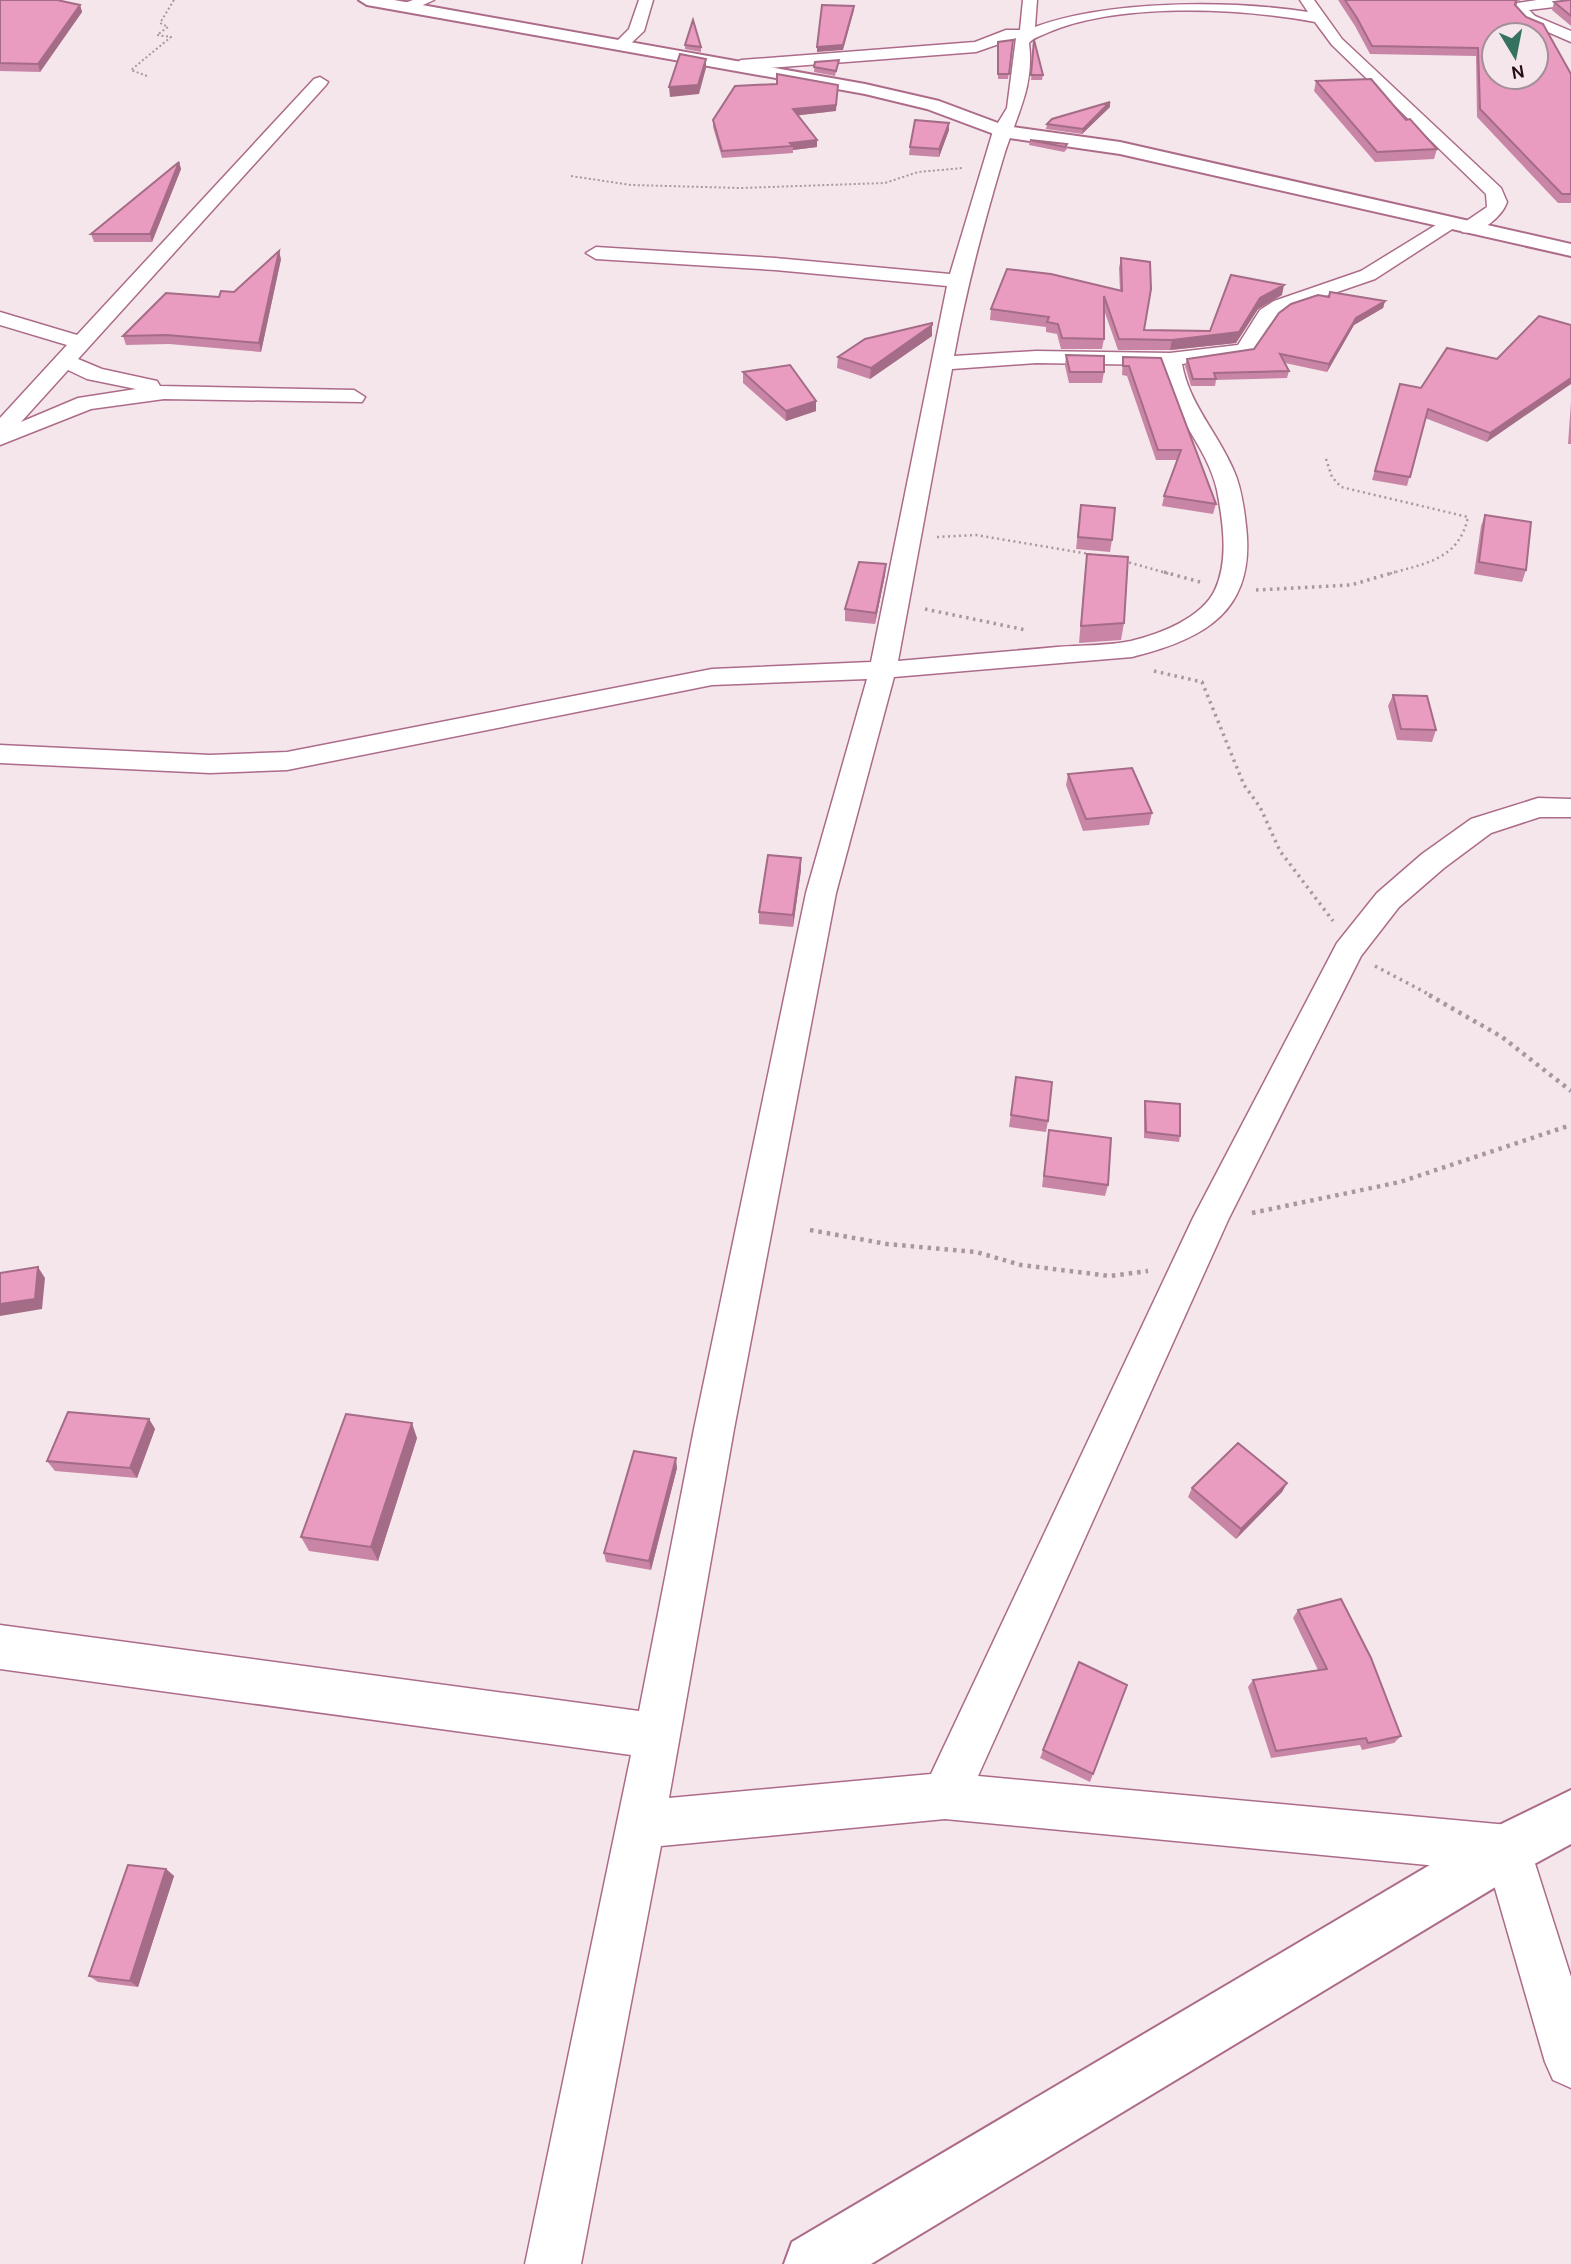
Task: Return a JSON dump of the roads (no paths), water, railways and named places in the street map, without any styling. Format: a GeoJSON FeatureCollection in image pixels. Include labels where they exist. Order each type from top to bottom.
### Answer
{"type":"FeatureCollection","features":[{"type":"Feature","properties":{"kind":"main road"},"geometry":{"type":"LineString","coordinates":[[367,0],[741,65],[933,105],[1002,131],[1120,148],[1571,250]]}},
{"type":"Feature","properties":{"kind":"main road"},"geometry":{"type":"LineString","coordinates":[[814,2264],[1508,1849],[1571,1816]]}},
{"type":"Feature","properties":{"kind":"street"},"geometry":{"type":"LineString","coordinates":[[407,8],[427,0]]}},
{"type":"Feature","properties":{"kind":"street"},"geometry":{"type":"LineString","coordinates":[[621,45],[636,32],[646,0]]}},
{"type":"Feature","properties":{"kind":"street"},"geometry":{"type":"LineString","coordinates":[[1027,35],[1030,0]]}},
{"type":"Feature","properties":{"kind":"street"},"geometry":{"type":"LineString","coordinates":[[940,363],[1036,357],[1171,359],[1245,350],[1267,314],[1281,305],[1368,275],[1495,210],[1498,202],[1494,192],[1380,85],[1318,18],[1307,0]]}},
{"type":"Feature","properties":{"kind":"street"},"geometry":{"type":"LineString","coordinates":[[1571,1],[1522,6],[1522,11],[1531,19],[1571,37]]}},
{"type":"Feature","properties":{"kind":"street"},"geometry":{"type":"LineString","coordinates":[[553,2264],[658,1736],[714,1429],[821,893],[883,670],[940,363],[958,281],[1002,131],[1015,108],[1023,59],[1021,42],[1027,35],[1049,24],[1080,18],[1232,5],[1276,9],[1318,18]]}},
{"type":"Feature","properties":{"kind":"street"},"geometry":{"type":"LineString","coordinates":[[741,65],[976,47],[992,44],[1011,33],[1027,35]]}},
{"type":"Feature","properties":{"kind":"street"},"geometry":{"type":"LineString","coordinates":[[0,431],[320,82]]}},
{"type":"Feature","properties":{"kind":"street"},"geometry":{"type":"LineString","coordinates":[[596,253],[775,264],[958,281]]}},
{"type":"Feature","properties":{"kind":"street"},"geometry":{"type":"LineString","coordinates":[[0,318],[21,327],[83,342]]}},
{"type":"Feature","properties":{"kind":"street"},"geometry":{"type":"LineString","coordinates":[[0,754],[210,764],[287,761],[712,677],[883,670],[1132,649],[1164,640],[1196,626],[1216,610],[1229,591],[1237,540],[1228,486],[1219,463],[1182,405],[1175,388],[1171,359]]}},
{"type":"Feature","properties":{"kind":"street"},"geometry":{"type":"LineString","coordinates":[[66,361],[95,374],[177,393]]}},
{"type":"Feature","properties":{"kind":"street"},"geometry":{"type":"LineString","coordinates":[[0,438],[86,403],[177,393],[354,397]]}},
{"type":"Feature","properties":{"kind":"street"},"geometry":{"type":"LineString","coordinates":[[945,1796],[1211,1218],[1348,951],[1388,900],[1433,860],[1481,826],[1538,807],[1571,808]]}},
{"type":"Feature","properties":{"kind":"street"},"geometry":{"type":"LineString","coordinates":[[0,1647],[658,1736]]}},
{"type":"Feature","properties":{"kind":"street"},"geometry":{"type":"LineString","coordinates":[[641,1824],[945,1796],[1508,1849],[1571,2062]]}}]}
